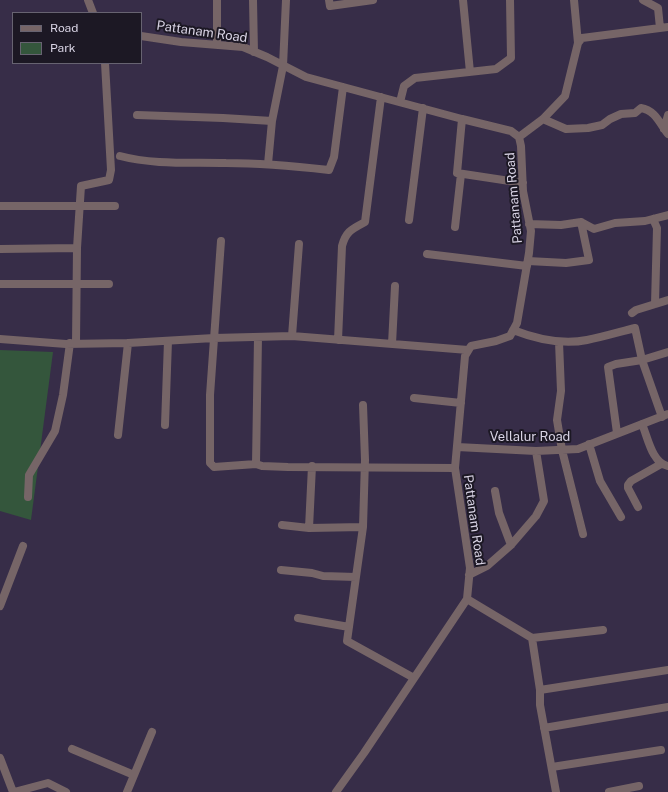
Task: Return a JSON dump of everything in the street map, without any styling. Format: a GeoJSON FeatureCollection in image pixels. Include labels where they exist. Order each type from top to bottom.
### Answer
{"type":"FeatureCollection","features":[{"type":"Feature","properties":{"kind":"street"},"geometry":{"type":"LineString","coordinates":[[88,0],[93,12]]}},
{"type":"Feature","properties":{"kind":"street"},"geometry":{"type":"LineString","coordinates":[[217,0],[217,45]]}},
{"type":"Feature","properties":{"kind":"street"},"geometry":{"type":"LineString","coordinates":[[253,0],[254,52]]}},
{"type":"Feature","properties":{"kind":"street"},"geometry":{"type":"LineString","coordinates":[[268,164],[272,121],[283,66],[286,0]]}},
{"type":"Feature","properties":{"kind":"street"},"geometry":{"type":"LineString","coordinates":[[329,0],[330,6],[373,0]]}},
{"type":"Feature","properties":{"kind":"street"},"geometry":{"type":"LineString","coordinates":[[463,0],[470,72]]}},
{"type":"Feature","properties":{"kind":"street"},"geometry":{"type":"LineString","coordinates":[[400,102],[404,86],[415,78],[496,69],[511,58],[510,0]]}},
{"type":"Feature","properties":{"kind":"street"},"geometry":{"type":"LineString","coordinates":[[519,137],[543,119],[565,96],[578,43],[574,0]]}},
{"type":"Feature","properties":{"kind":"street"},"geometry":{"type":"LineString","coordinates":[[578,43],[582,38],[664,28],[658,8],[643,0]]}},
{"type":"Feature","properties":{"kind":"street","name":"Pattanam Road"},"geometry":{"type":"LineString","coordinates":[[142,36],[181,42],[242,47],[306,77],[511,131],[519,137],[521,146],[523,191],[531,231],[528,264],[517,323],[513,330]]}},
{"type":"Feature","properties":{"kind":"street"},"geometry":{"type":"LineString","coordinates":[[28,496],[28,475],[55,431],[73,343],[81,186],[109,180],[111,170],[105,64]]}},
{"type":"Feature","properties":{"kind":"street"},"geometry":{"type":"LineString","coordinates":[[120,156],[154,162],[268,164],[329,170],[334,157],[343,87]]}},
{"type":"Feature","properties":{"kind":"street"},"geometry":{"type":"LineString","coordinates":[[338,340],[342,246],[344,237],[348,232],[365,222],[381,97]]}},
{"type":"Feature","properties":{"kind":"street"},"geometry":{"type":"LineString","coordinates":[[409,220],[423,108]]}},
{"type":"Feature","properties":{"kind":"street"},"geometry":{"type":"LineString","coordinates":[[543,119],[566,128],[588,128],[602,125],[621,114],[635,113],[642,108],[648,109],[656,116],[666,132]]}},
{"type":"Feature","properties":{"kind":"street"},"geometry":{"type":"LineString","coordinates":[[137,115],[272,121]]}},
{"type":"Feature","properties":{"kind":"street"},"geometry":{"type":"LineString","coordinates":[[666,132],[668,115]]}},
{"type":"Feature","properties":{"kind":"street"},"geometry":{"type":"LineString","coordinates":[[462,119],[457,174],[523,182]]}},
{"type":"Feature","properties":{"kind":"street"},"geometry":{"type":"LineString","coordinates":[[455,227],[461,174]]}},
{"type":"Feature","properties":{"kind":"street"},"geometry":{"type":"LineString","coordinates":[[0,206],[115,206]]}},
{"type":"Feature","properties":{"kind":"street"},"geometry":{"type":"LineString","coordinates":[[529,224],[561,225],[581,222],[594,229],[615,223],[645,221],[668,215]]}},
{"type":"Feature","properties":{"kind":"street"},"geometry":{"type":"LineString","coordinates":[[653,219],[657,228],[655,304]]}},
{"type":"Feature","properties":{"kind":"street"},"geometry":{"type":"LineString","coordinates":[[427,254],[528,264],[566,263],[589,260],[581,222]]}},
{"type":"Feature","properties":{"kind":"street"},"geometry":{"type":"LineString","coordinates":[[221,241],[210,395],[210,463],[214,467],[256,464],[262,466],[288,467],[455,468]]}},
{"type":"Feature","properties":{"kind":"street"},"geometry":{"type":"LineString","coordinates":[[292,336],[299,244]]}},
{"type":"Feature","properties":{"kind":"street"},"geometry":{"type":"LineString","coordinates":[[0,248],[77,248]]}},
{"type":"Feature","properties":{"kind":"street"},"geometry":{"type":"LineString","coordinates":[[0,284],[109,284]]}},
{"type":"Feature","properties":{"kind":"street"},"geometry":{"type":"LineString","coordinates":[[392,344],[395,286]]}},
{"type":"Feature","properties":{"kind":"street"},"geometry":{"type":"LineString","coordinates":[[632,313],[636,310],[668,300]]}},
{"type":"Feature","properties":{"kind":"street"},"geometry":{"type":"LineString","coordinates":[[0,339],[73,343],[128,343],[214,338],[292,336],[468,350],[471,346],[496,341],[510,336],[513,330],[531,337],[559,342],[586,340],[635,328],[642,360],[665,416]]}},
{"type":"Feature","properties":{"kind":"street"},"geometry":{"type":"LineString","coordinates":[[256,464],[258,337]]}},
{"type":"Feature","properties":{"kind":"street"},"geometry":{"type":"LineString","coordinates":[[165,425],[168,341]]}},
{"type":"Feature","properties":{"kind":"street"},"geometry":{"type":"LineString","coordinates":[[559,342],[561,392],[557,420],[562,450],[583,534]]}},
{"type":"Feature","properties":{"kind":"street"},"geometry":{"type":"LineString","coordinates":[[118,435],[128,343]]}},
{"type":"Feature","properties":{"kind":"street","name":"Pattanam Road"},"geometry":{"type":"LineString","coordinates":[[336,792],[467,599],[470,568],[455,468],[465,356],[468,350]]}},
{"type":"Feature","properties":{"kind":"street"},"geometry":{"type":"LineString","coordinates":[[617,433],[608,378],[608,367],[616,364],[642,360],[668,352]]}},
{"type":"Feature","properties":{"kind":"street"},"geometry":{"type":"LineString","coordinates":[[414,398],[461,403]]}},
{"type":"Feature","properties":{"kind":"street"},"geometry":{"type":"LineString","coordinates":[[363,406],[365,467],[363,526],[347,642],[414,678]]}},
{"type":"Feature","properties":{"kind":"street","name":"Vellalur Road"},"geometry":{"type":"LineString","coordinates":[[457,447],[536,451],[578,449],[665,416]]}},
{"type":"Feature","properties":{"kind":"street"},"geometry":{"type":"LineString","coordinates":[[638,507],[628,488],[628,485],[631,481],[664,465],[656,459],[642,424]]}},
{"type":"Feature","properties":{"kind":"street"},"geometry":{"type":"LineString","coordinates":[[589,444],[600,481],[621,517]]}},
{"type":"Feature","properties":{"kind":"street"},"geometry":{"type":"LineString","coordinates":[[469,575],[487,566],[511,545],[536,516],[544,501],[536,451]]}},
{"type":"Feature","properties":{"kind":"street"},"geometry":{"type":"LineString","coordinates":[[309,528],[312,466]]}},
{"type":"Feature","properties":{"kind":"street"},"geometry":{"type":"LineString","coordinates":[[495,491],[498,512],[511,545]]}},
{"type":"Feature","properties":{"kind":"street"},"geometry":{"type":"LineString","coordinates":[[282,525],[309,528],[363,526]]}},
{"type":"Feature","properties":{"kind":"street"},"geometry":{"type":"LineString","coordinates":[[0,606],[23,546]]}},
{"type":"Feature","properties":{"kind":"street"},"geometry":{"type":"LineString","coordinates":[[281,570],[322,576],[356,577]]}},
{"type":"Feature","properties":{"kind":"street"},"geometry":{"type":"LineString","coordinates":[[467,599],[532,638],[603,630]]}},
{"type":"Feature","properties":{"kind":"street"},"geometry":{"type":"LineString","coordinates":[[298,618],[349,627]]}},
{"type":"Feature","properties":{"kind":"street"},"geometry":{"type":"LineString","coordinates":[[532,638],[540,690],[540,705],[556,792]]}},
{"type":"Feature","properties":{"kind":"street"},"geometry":{"type":"LineString","coordinates":[[540,690],[668,670]]}},
{"type":"Feature","properties":{"kind":"street"},"geometry":{"type":"LineString","coordinates":[[544,728],[668,707]]}},
{"type":"Feature","properties":{"kind":"street"},"geometry":{"type":"LineString","coordinates":[[127,792],[152,732]]}},
{"type":"Feature","properties":{"kind":"street"},"geometry":{"type":"LineString","coordinates":[[72,749],[134,775]]}},
{"type":"Feature","properties":{"kind":"street"},"geometry":{"type":"LineString","coordinates":[[552,767],[661,750]]}},
{"type":"Feature","properties":{"kind":"street"},"geometry":{"type":"LineString","coordinates":[[0,758],[14,792],[48,784],[66,792]]}},
{"type":"Feature","properties":{"kind":"street"},"geometry":{"type":"LineString","coordinates":[[609,792],[639,786]]}},
{"type":"Feature","properties":{"kind":"green space"},"geometry":{"type":"Polygon","coordinates":[[[0,350],[53,352],[31,520],[0,511],[0,350]]]}}]}
